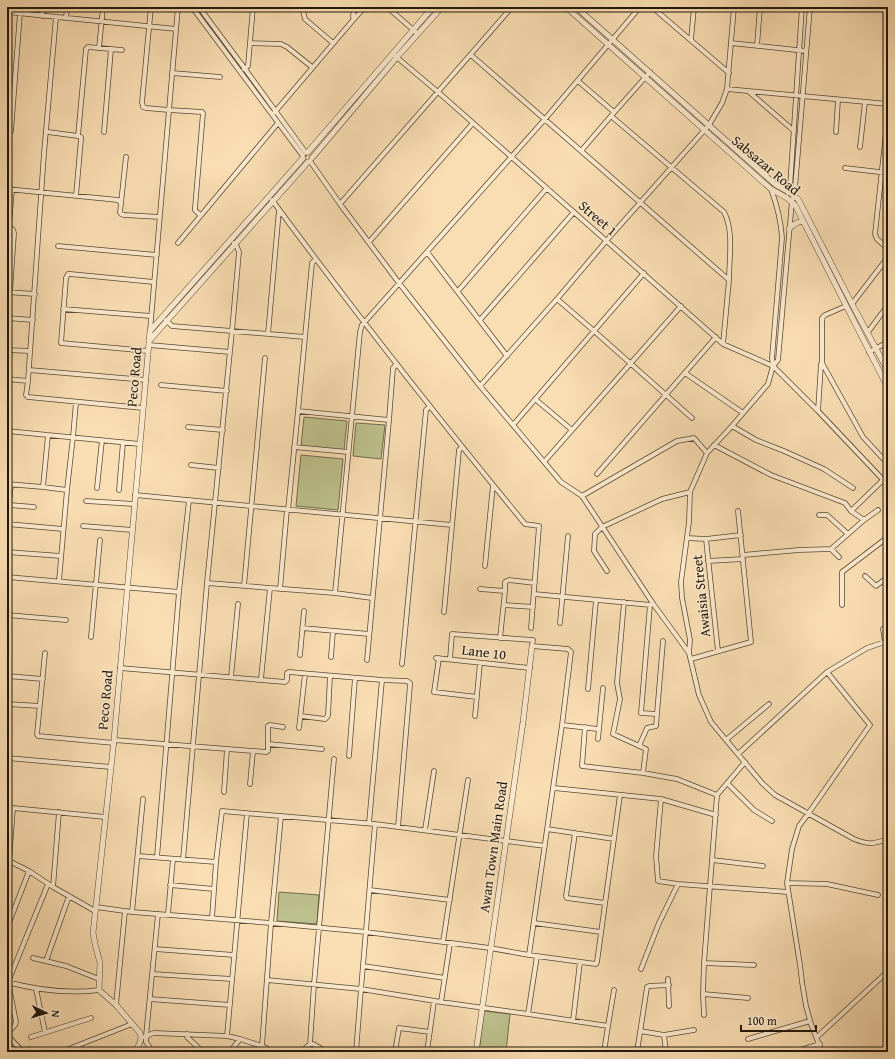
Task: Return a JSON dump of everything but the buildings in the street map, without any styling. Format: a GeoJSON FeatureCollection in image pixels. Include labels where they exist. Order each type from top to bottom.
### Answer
{"type":"FeatureCollection","features":[{"type":"Feature","properties":{"kind":"street"},"geometry":{"type":"LineString","coordinates":[[8,7],[7,12],[20,14],[176,29]]}},
{"type":"Feature","properties":{"kind":"street"},"geometry":{"type":"LineString","coordinates":[[42,16],[43,7]]}},
{"type":"Feature","properties":{"kind":"street"},"geometry":{"type":"LineString","coordinates":[[66,18],[67,7]]}},
{"type":"Feature","properties":{"kind":"street"},"geometry":{"type":"LineString","coordinates":[[99,48],[103,7]]}},
{"type":"Feature","properties":{"kind":"street"},"geometry":{"type":"LineString","coordinates":[[151,7],[142,102],[143,106],[146,108],[203,113],[195,208],[200,215]]}},
{"type":"Feature","properties":{"kind":"street"},"geometry":{"type":"LineString","coordinates":[[150,332],[178,7]]}},
{"type":"Feature","properties":{"kind":"street"},"geometry":{"type":"LineString","coordinates":[[192,7],[240,72],[274,113],[399,283],[480,386],[561,482],[582,496],[652,605],[689,654],[699,695],[711,722],[726,740],[762,783],[776,795],[808,814],[864,843],[876,843],[888,839]]}},
{"type":"Feature","properties":{"kind":"street"},"geometry":{"type":"LineString","coordinates":[[199,7],[245,69],[274,113],[278,123],[307,157]]}},
{"type":"Feature","properties":{"kind":"street"},"geometry":{"type":"LineString","coordinates":[[240,72],[248,66],[253,7]]}},
{"type":"Feature","properties":{"kind":"street"},"geometry":{"type":"LineString","coordinates":[[304,7],[305,19],[333,43]]}},
{"type":"Feature","properties":{"kind":"street"},"geometry":{"type":"LineString","coordinates":[[354,7],[354,19]]}},
{"type":"Feature","properties":{"kind":"street"},"geometry":{"type":"LineString","coordinates":[[274,113],[365,7]]}},
{"type":"Feature","properties":{"kind":"street"},"geometry":{"type":"LineString","coordinates":[[387,7],[416,32]]}},
{"type":"Feature","properties":{"kind":"street"},"geometry":{"type":"LineString","coordinates":[[416,32],[434,7]]}},
{"type":"Feature","properties":{"kind":"street"},"geometry":{"type":"LineString","coordinates":[[149,345],[270,196],[307,157],[416,32],[442,7]]}},
{"type":"Feature","properties":{"kind":"street"},"geometry":{"type":"LineString","coordinates":[[340,204],[512,7]]}},
{"type":"Feature","properties":{"kind":"street","name":"Sabsazar Road"},"geometry":{"type":"LineString","coordinates":[[566,7],[611,42],[646,77],[707,127],[771,189],[790,197],[795,204],[869,352],[886,378],[888,388]]}},
{"type":"Feature","properties":{"kind":"street"},"geometry":{"type":"LineString","coordinates":[[576,7],[611,42],[650,72],[707,127],[790,197],[798,199],[888,371]]}},
{"type":"Feature","properties":{"kind":"street"},"geometry":{"type":"LineString","coordinates":[[334,593],[360,332],[362,325],[545,119],[640,7]]}},
{"type":"Feature","properties":{"kind":"street"},"geometry":{"type":"LineString","coordinates":[[652,7],[729,73]]}},
{"type":"Feature","properties":{"kind":"street"},"geometry":{"type":"LineString","coordinates":[[690,40],[694,7]]}},
{"type":"Feature","properties":{"kind":"street"},"geometry":{"type":"LineString","coordinates":[[480,386],[557,300],[607,240],[707,127],[722,103],[727,89],[734,7]]}},
{"type":"Feature","properties":{"kind":"street"},"geometry":{"type":"LineString","coordinates":[[757,46],[760,7]]}},
{"type":"Feature","properties":{"kind":"street"},"geometry":{"type":"LineString","coordinates":[[773,366],[778,360],[789,229],[802,7]]}},
{"type":"Feature","properties":{"kind":"street"},"geometry":{"type":"LineString","coordinates":[[790,197],[802,96],[810,7]]}},
{"type":"Feature","properties":{"kind":"street"},"geometry":{"type":"LineString","coordinates":[[7,136],[11,131],[20,14]]}},
{"type":"Feature","properties":{"kind":"street"},"geometry":{"type":"LineString","coordinates":[[56,17],[26,395],[28,398],[143,408]]}},
{"type":"Feature","properties":{"kind":"street"},"geometry":{"type":"LineString","coordinates":[[250,43],[281,44],[312,67]]}},
{"type":"Feature","properties":{"kind":"street"},"geometry":{"type":"LineString","coordinates":[[731,43],[806,51]]}},
{"type":"Feature","properties":{"kind":"street"},"geometry":{"type":"LineString","coordinates":[[78,136],[86,49],[88,47],[122,50]]}},
{"type":"Feature","properties":{"kind":"street"},"geometry":{"type":"LineString","coordinates":[[104,132],[111,49]]}},
{"type":"Feature","properties":{"kind":"street"},"geometry":{"type":"LineString","coordinates":[[471,55],[729,280]]}},
{"type":"Feature","properties":{"kind":"street","name":"Street 1"},"geometry":{"type":"LineString","coordinates":[[395,56],[512,156],[723,344],[773,366],[888,485]]}},
{"type":"Feature","properties":{"kind":"street"},"geometry":{"type":"LineString","coordinates":[[581,151],[650,72]]}},
{"type":"Feature","properties":{"kind":"street"},"geometry":{"type":"LineString","coordinates":[[172,73],[220,77]]}},
{"type":"Feature","properties":{"kind":"street"},"geometry":{"type":"LineString","coordinates":[[578,81],[671,168],[724,212],[727,218],[730,234],[729,280],[723,344]]}},
{"type":"Feature","properties":{"kind":"street"},"geometry":{"type":"LineString","coordinates":[[727,89],[888,104]]}},
{"type":"Feature","properties":{"kind":"street"},"geometry":{"type":"LineString","coordinates":[[748,91],[794,131]]}},
{"type":"Feature","properties":{"kind":"street"},"geometry":{"type":"LineString","coordinates":[[836,132],[838,100]]}},
{"type":"Feature","properties":{"kind":"street"},"geometry":{"type":"LineString","coordinates":[[860,147],[864,102]]}},
{"type":"Feature","properties":{"kind":"street"},"geometry":{"type":"LineString","coordinates":[[888,114],[875,234],[877,239],[888,249]]}},
{"type":"Feature","properties":{"kind":"street"},"geometry":{"type":"LineString","coordinates":[[370,242],[473,122]]}},
{"type":"Feature","properties":{"kind":"street"},"geometry":{"type":"LineString","coordinates":[[178,243],[278,123]]}},
{"type":"Feature","properties":{"kind":"street"},"geometry":{"type":"LineString","coordinates":[[48,132],[78,136],[82,139],[76,196]]}},
{"type":"Feature","properties":{"kind":"street"},"geometry":{"type":"LineString","coordinates":[[126,157],[122,199],[120,202],[121,214],[160,217]]}},
{"type":"Feature","properties":{"kind":"street"},"geometry":{"type":"LineString","coordinates":[[150,332],[162,317],[273,201],[307,157]]}},
{"type":"Feature","properties":{"kind":"street"},"geometry":{"type":"LineString","coordinates":[[845,168],[888,173]]}},
{"type":"Feature","properties":{"kind":"street"},"geometry":{"type":"LineString","coordinates":[[458,291],[547,188]]}},
{"type":"Feature","properties":{"kind":"street"},"geometry":{"type":"LineString","coordinates":[[7,189],[118,200],[120,202]]}},
{"type":"Feature","properties":{"kind":"street"},"geometry":{"type":"LineString","coordinates":[[12,189],[9,225],[14,233],[9,266],[8,292],[35,294]]}},
{"type":"Feature","properties":{"kind":"street"},"geometry":{"type":"LineString","coordinates":[[689,654],[690,640],[682,598],[681,582],[689,522],[690,492],[707,453],[768,384],[773,366],[772,358],[782,238],[780,219],[771,189]]}},
{"type":"Feature","properties":{"kind":"street"},"geometry":{"type":"LineString","coordinates":[[270,196],[316,259],[397,364],[522,522],[524,524],[539,526],[531,628]]}},
{"type":"Feature","properties":{"kind":"street"},"geometry":{"type":"LineString","coordinates":[[268,334],[279,209]]}},
{"type":"Feature","properties":{"kind":"street"},"geometry":{"type":"LineString","coordinates":[[480,320],[574,212]]}},
{"type":"Feature","properties":{"kind":"street"},"geometry":{"type":"LineString","coordinates":[[789,229],[798,221],[803,221]]}},
{"type":"Feature","properties":{"kind":"street"},"geometry":{"type":"LineString","coordinates":[[183,860],[239,252],[233,242]]}},
{"type":"Feature","properties":{"kind":"street"},"geometry":{"type":"LineString","coordinates":[[58,246],[157,255]]}},
{"type":"Feature","properties":{"kind":"street"},"geometry":{"type":"LineString","coordinates":[[427,252],[507,356]]}},
{"type":"Feature","properties":{"kind":"street"},"geometry":{"type":"LineString","coordinates":[[852,304],[888,257]]}},
{"type":"Feature","properties":{"kind":"street"},"geometry":{"type":"LineString","coordinates":[[280,589],[312,263],[316,259]]}},
{"type":"Feature","properties":{"kind":"street"},"geometry":{"type":"LineString","coordinates":[[512,425],[644,273]]}},
{"type":"Feature","properties":{"kind":"street"},"geometry":{"type":"LineString","coordinates":[[154,282],[68,274],[66,278],[61,342],[149,345],[230,352]]}},
{"type":"Feature","properties":{"kind":"street"},"geometry":{"type":"LineString","coordinates":[[557,300],[692,418]]}},
{"type":"Feature","properties":{"kind":"street"},"geometry":{"type":"LineString","coordinates":[[868,332],[888,305]]}},
{"type":"Feature","properties":{"kind":"street"},"geometry":{"type":"LineString","coordinates":[[544,462],[681,306]]}},
{"type":"Feature","properties":{"kind":"street"},"geometry":{"type":"LineString","coordinates":[[818,411],[822,363],[822,318],[825,315],[846,306]]}},
{"type":"Feature","properties":{"kind":"street"},"geometry":{"type":"LineString","coordinates":[[63,309],[151,316]]}},
{"type":"Feature","properties":{"kind":"street"},"geometry":{"type":"LineString","coordinates":[[162,317],[172,326],[305,337]]}},
{"type":"Feature","properties":{"kind":"street"},"geometry":{"type":"LineString","coordinates":[[7,318],[33,320]]}},
{"type":"Feature","properties":{"kind":"street","name":"Peco Road"},"geometry":{"type":"LineString","coordinates":[[99,990],[100,962],[93,939],[95,909],[114,742],[150,332]]}},
{"type":"Feature","properties":{"kind":"street"},"geometry":{"type":"LineString","coordinates":[[597,474],[716,337]]}},
{"type":"Feature","properties":{"kind":"street"},"geometry":{"type":"LineString","coordinates":[[869,352],[888,342]]}},
{"type":"Feature","properties":{"kind":"street"},"geometry":{"type":"LineString","coordinates":[[7,350],[30,351]]}},
{"type":"Feature","properties":{"kind":"street"},"geometry":{"type":"LineString","coordinates":[[244,586],[265,358]]}},
{"type":"Feature","properties":{"kind":"street"},"geometry":{"type":"LineString","coordinates":[[822,363],[863,437],[888,464]]}},
{"type":"Feature","properties":{"kind":"street"},"geometry":{"type":"LineString","coordinates":[[367,660],[393,368],[397,364]]}},
{"type":"Feature","properties":{"kind":"street"},"geometry":{"type":"LineString","coordinates":[[29,370],[146,380]]}},
{"type":"Feature","properties":{"kind":"street"},"geometry":{"type":"LineString","coordinates":[[685,373],[743,413]]}},
{"type":"Feature","properties":{"kind":"street"},"geometry":{"type":"LineString","coordinates":[[7,379],[28,381]]}},
{"type":"Feature","properties":{"kind":"street"},"geometry":{"type":"LineString","coordinates":[[161,385],[227,391]]}},
{"type":"Feature","properties":{"kind":"street"},"geometry":{"type":"LineString","coordinates":[[534,399],[572,430]]}},
{"type":"Feature","properties":{"kind":"street"},"geometry":{"type":"LineString","coordinates":[[59,581],[76,402]]}},
{"type":"Feature","properties":{"kind":"street"},"geometry":{"type":"LineString","coordinates":[[402,664],[426,410],[430,406]]}},
{"type":"Feature","properties":{"kind":"street"},"geometry":{"type":"LineString","coordinates":[[298,411],[389,420]]}},
{"type":"Feature","properties":{"kind":"street"},"geometry":{"type":"LineString","coordinates":[[732,426],[756,440],[824,469],[853,488]]}},
{"type":"Feature","properties":{"kind":"street"},"geometry":{"type":"LineString","coordinates":[[188,427],[223,430]]}},
{"type":"Feature","properties":{"kind":"street"},"geometry":{"type":"LineString","coordinates":[[7,431],[140,444]]}},
{"type":"Feature","properties":{"kind":"street"},"geometry":{"type":"LineString","coordinates":[[43,487],[48,435]]}},
{"type":"Feature","properties":{"kind":"street"},"geometry":{"type":"LineString","coordinates":[[582,496],[677,441],[694,438],[707,453]]}},
{"type":"Feature","properties":{"kind":"street"},"geometry":{"type":"LineString","coordinates":[[97,488],[102,440]]}},
{"type":"Feature","properties":{"kind":"street"},"geometry":{"type":"LineString","coordinates":[[119,490],[123,442]]}},
{"type":"Feature","properties":{"kind":"street"},"geometry":{"type":"LineString","coordinates":[[714,445],[771,475],[845,503],[851,511],[864,520]]}},
{"type":"Feature","properties":{"kind":"street"},"geometry":{"type":"LineString","coordinates":[[294,447],[348,452]]}},
{"type":"Feature","properties":{"kind":"street"},"geometry":{"type":"LineString","coordinates":[[444,612],[458,450],[462,447]]}},
{"type":"Feature","properties":{"kind":"street"},"geometry":{"type":"LineString","coordinates":[[191,466],[219,468]]}},
{"type":"Feature","properties":{"kind":"street"},"geometry":{"type":"LineString","coordinates":[[851,511],[883,480]]}},
{"type":"Feature","properties":{"kind":"street"},"geometry":{"type":"LineString","coordinates":[[63,529],[7,525],[9,484],[67,490]]}},
{"type":"Feature","properties":{"kind":"street"},"geometry":{"type":"LineString","coordinates":[[485,566],[493,484]]}},
{"type":"Feature","properties":{"kind":"street"},"geometry":{"type":"LineString","coordinates":[[607,571],[594,551],[596,534],[602,527],[662,499],[690,492]]}},
{"type":"Feature","properties":{"kind":"street"},"geometry":{"type":"LineString","coordinates":[[135,495],[452,525]]}},
{"type":"Feature","properties":{"kind":"street"},"geometry":{"type":"LineString","coordinates":[[157,857],[179,592],[189,500]]}},
{"type":"Feature","properties":{"kind":"street"},"geometry":{"type":"LineString","coordinates":[[86,501],[134,504]]}},
{"type":"Feature","properties":{"kind":"street"},"geometry":{"type":"LineString","coordinates":[[9,505],[34,507]]}},
{"type":"Feature","properties":{"kind":"street"},"geometry":{"type":"LineString","coordinates":[[708,560],[799,550],[831,549],[864,520],[878,510]]}},
{"type":"Feature","properties":{"kind":"street"},"geometry":{"type":"LineString","coordinates":[[691,659],[751,642],[738,511]]}},
{"type":"Feature","properties":{"kind":"street"},"geometry":{"type":"LineString","coordinates":[[819,514],[827,514],[848,534]]}},
{"type":"Feature","properties":{"kind":"street"},"geometry":{"type":"LineString","coordinates":[[83,526],[132,530]]}},
{"type":"Feature","properties":{"kind":"street"},"geometry":{"type":"LineString","coordinates":[[687,538],[706,539],[741,535]]}},
{"type":"Feature","properties":{"kind":"street"},"geometry":{"type":"LineString","coordinates":[[560,623],[568,536]]}},
{"type":"Feature","properties":{"kind":"street"},"geometry":{"type":"LineString","coordinates":[[842,605],[842,572],[888,536]]}},
{"type":"Feature","properties":{"kind":"street","name":"Awaisia Street"},"geometry":{"type":"LineString","coordinates":[[706,539],[718,651]]}},
{"type":"Feature","properties":{"kind":"street"},"geometry":{"type":"LineString","coordinates":[[91,637],[100,540]]}},
{"type":"Feature","properties":{"kind":"street"},"geometry":{"type":"LineString","coordinates":[[831,549],[839,557]]}},
{"type":"Feature","properties":{"kind":"street"},"geometry":{"type":"LineString","coordinates":[[7,552],[61,556]]}},
{"type":"Feature","properties":{"kind":"street"},"geometry":{"type":"LineString","coordinates":[[865,576],[876,586],[888,577]]}},
{"type":"Feature","properties":{"kind":"street"},"geometry":{"type":"LineString","coordinates":[[7,577],[179,592]]}},
{"type":"Feature","properties":{"kind":"street"},"geometry":{"type":"LineString","coordinates":[[500,638],[505,582],[509,580],[535,583]]}},
{"type":"Feature","properties":{"kind":"street"},"geometry":{"type":"LineString","coordinates":[[208,583],[334,593],[372,598]]}},
{"type":"Feature","properties":{"kind":"street"},"geometry":{"type":"LineString","coordinates":[[261,679],[270,588]]}},
{"type":"Feature","properties":{"kind":"street"},"geometry":{"type":"LineString","coordinates":[[480,589],[505,591]]}},
{"type":"Feature","properties":{"kind":"street"},"geometry":{"type":"LineString","coordinates":[[534,594],[652,605]]}},
{"type":"Feature","properties":{"kind":"street"},"geometry":{"type":"LineString","coordinates":[[588,689],[596,600]]}},
{"type":"Feature","properties":{"kind":"street"},"geometry":{"type":"LineString","coordinates":[[624,602],[617,683],[620,699],[613,734],[646,749],[643,773]]}},
{"type":"Feature","properties":{"kind":"street"},"geometry":{"type":"LineString","coordinates":[[232,677],[238,604]]}},
{"type":"Feature","properties":{"kind":"street"},"geometry":{"type":"LineString","coordinates":[[504,605],[533,607]]}},
{"type":"Feature","properties":{"kind":"street"},"geometry":{"type":"LineString","coordinates":[[652,605],[641,713],[657,714]]}},
{"type":"Feature","properties":{"kind":"street"},"geometry":{"type":"LineString","coordinates":[[300,655],[304,611]]}},
{"type":"Feature","properties":{"kind":"street"},"geometry":{"type":"LineString","coordinates":[[7,615],[66,620]]}},
{"type":"Feature","properties":{"kind":"street"},"geometry":{"type":"LineString","coordinates":[[302,628],[369,634]]}},
{"type":"Feature","properties":{"kind":"street"},"geometry":{"type":"LineString","coordinates":[[738,754],[827,672],[867,648],[885,642],[883,629],[888,628]]}},
{"type":"Feature","properties":{"kind":"street"},"geometry":{"type":"LineString","coordinates":[[331,657],[333,631]]}},
{"type":"Feature","properties":{"kind":"street"},"geometry":{"type":"LineString","coordinates":[[450,659],[452,634],[533,640],[532,646],[568,649],[571,652],[554,788],[529,955]]}},
{"type":"Feature","properties":{"kind":"street"},"geometry":{"type":"LineString","coordinates":[[639,746],[647,728],[656,726],[663,642]]}},
{"type":"Feature","properties":{"kind":"street","name":"Awan Town Main Road"},"geometry":{"type":"LineString","coordinates":[[476,1052],[523,722],[532,646]]}},
{"type":"Feature","properties":{"kind":"street"},"geometry":{"type":"LineString","coordinates":[[45,654],[37,734],[39,736],[267,752],[268,726],[283,727]]}},
{"type":"Feature","properties":{"kind":"street","name":"Lane 10"},"geometry":{"type":"LineString","coordinates":[[477,698],[434,692],[437,658],[530,668]]}},
{"type":"Feature","properties":{"kind":"street"},"geometry":{"type":"LineString","coordinates":[[475,716],[480,663]]}},
{"type":"Feature","properties":{"kind":"street"},"geometry":{"type":"LineString","coordinates":[[120,668],[284,682],[286,680],[287,673],[410,682],[398,827]]}},
{"type":"Feature","properties":{"kind":"street"},"geometry":{"type":"LineString","coordinates":[[822,1052],[806,1006],[787,883],[792,849],[799,826],[870,725],[827,672]]}},
{"type":"Feature","properties":{"kind":"street"},"geometry":{"type":"LineString","coordinates":[[299,728],[305,674]]}},
{"type":"Feature","properties":{"kind":"street"},"geometry":{"type":"LineString","coordinates":[[7,676],[43,679]]}},
{"type":"Feature","properties":{"kind":"street"},"geometry":{"type":"LineString","coordinates":[[301,716],[325,719],[327,717],[330,676]]}},
{"type":"Feature","properties":{"kind":"street"},"geometry":{"type":"LineString","coordinates":[[349,756],[355,678]]}},
{"type":"Feature","properties":{"kind":"street"},"geometry":{"type":"LineString","coordinates":[[369,823],[382,680]]}},
{"type":"Feature","properties":{"kind":"street"},"geometry":{"type":"LineString","coordinates":[[598,739],[603,688]]}},
{"type":"Feature","properties":{"kind":"street"},"geometry":{"type":"LineString","coordinates":[[7,704],[40,706]]}},
{"type":"Feature","properties":{"kind":"street"},"geometry":{"type":"LineString","coordinates":[[726,740],[769,704]]}},
{"type":"Feature","properties":{"kind":"street"},"geometry":{"type":"LineString","coordinates":[[562,725],[598,729]]}},
{"type":"Feature","properties":{"kind":"street"},"geometry":{"type":"LineString","coordinates":[[585,727],[582,766],[643,773],[677,779],[717,796]]}},
{"type":"Feature","properties":{"kind":"street"},"geometry":{"type":"LineString","coordinates":[[268,744],[322,749]]}},
{"type":"Feature","properties":{"kind":"street"},"geometry":{"type":"LineString","coordinates":[[224,792],[227,749]]}},
{"type":"Feature","properties":{"kind":"street"},"geometry":{"type":"LineString","coordinates":[[250,784],[253,751]]}},
{"type":"Feature","properties":{"kind":"street"},"geometry":{"type":"LineString","coordinates":[[7,758],[111,767]]}},
{"type":"Feature","properties":{"kind":"street"},"geometry":{"type":"LineString","coordinates":[[301,1052],[310,1044],[334,759]]}},
{"type":"Feature","properties":{"kind":"street"},"geometry":{"type":"LineString","coordinates":[[704,1015],[704,963],[717,796],[745,762]]}},
{"type":"Feature","properties":{"kind":"street"},"geometry":{"type":"LineString","coordinates":[[425,830],[434,771]]}},
{"type":"Feature","properties":{"kind":"street"},"geometry":{"type":"LineString","coordinates":[[443,942],[468,780]]}},
{"type":"Feature","properties":{"kind":"street"},"geometry":{"type":"LineString","coordinates":[[727,783],[754,810],[772,821]]}},
{"type":"Feature","properties":{"kind":"street"},"geometry":{"type":"LineString","coordinates":[[554,788],[661,799],[716,815]]}},
{"type":"Feature","properties":{"kind":"street"},"geometry":{"type":"LineString","coordinates":[[13,808],[8,863],[29,871],[53,887],[95,909],[366,932],[490,948],[596,964],[598,962],[620,795]]}},
{"type":"Feature","properties":{"kind":"street"},"geometry":{"type":"LineString","coordinates":[[132,912],[143,799]]}},
{"type":"Feature","properties":{"kind":"street"},"geometry":{"type":"LineString","coordinates":[[661,799],[656,856],[658,881],[678,884],[788,892]]}},
{"type":"Feature","properties":{"kind":"street"},"geometry":{"type":"LineString","coordinates":[[7,806],[13,808],[105,817]]}},
{"type":"Feature","properties":{"kind":"street"},"geometry":{"type":"LineString","coordinates":[[212,918],[216,862],[222,811],[369,823],[545,846]]}},
{"type":"Feature","properties":{"kind":"street"},"geometry":{"type":"LineString","coordinates":[[53,887],[59,812]]}},
{"type":"Feature","properties":{"kind":"street"},"geometry":{"type":"LineString","coordinates":[[227,1036],[247,813]]}},
{"type":"Feature","properties":{"kind":"street"},"geometry":{"type":"LineString","coordinates":[[262,1046],[281,816]]}},
{"type":"Feature","properties":{"kind":"street"},"geometry":{"type":"LineString","coordinates":[[356,1052],[375,824]]}},
{"type":"Feature","properties":{"kind":"street"},"geometry":{"type":"LineString","coordinates":[[547,829],[614,839]]}},
{"type":"Feature","properties":{"kind":"street"},"geometry":{"type":"LineString","coordinates":[[575,833],[566,896],[567,898],[605,903]]}},
{"type":"Feature","properties":{"kind":"street"},"geometry":{"type":"LineString","coordinates":[[138,856],[216,862]]}},
{"type":"Feature","properties":{"kind":"street"},"geometry":{"type":"LineString","coordinates":[[168,914],[173,859]]}},
{"type":"Feature","properties":{"kind":"street"},"geometry":{"type":"LineString","coordinates":[[712,860],[763,866]]}},
{"type":"Feature","properties":{"kind":"street"},"geometry":{"type":"LineString","coordinates":[[7,928],[29,871]]}},
{"type":"Feature","properties":{"kind":"street"},"geometry":{"type":"LineString","coordinates":[[787,883],[827,884],[878,894]]}},
{"type":"Feature","properties":{"kind":"street"},"geometry":{"type":"LineString","coordinates":[[33,1052],[29,1049],[23,1052],[7,1034],[16,1022],[8,982],[48,884]]}},
{"type":"Feature","properties":{"kind":"street"},"geometry":{"type":"LineString","coordinates":[[641,969],[659,923],[678,884]]}},
{"type":"Feature","properties":{"kind":"street"},"geometry":{"type":"LineString","coordinates":[[170,885],[214,889]]}},
{"type":"Feature","properties":{"kind":"street"},"geometry":{"type":"LineString","coordinates":[[370,890],[450,900]]}},
{"type":"Feature","properties":{"kind":"street"},"geometry":{"type":"LineString","coordinates":[[46,961],[69,896]]}},
{"type":"Feature","properties":{"kind":"street"},"geometry":{"type":"LineString","coordinates":[[116,1005],[125,911]]}},
{"type":"Feature","properties":{"kind":"street"},"geometry":{"type":"LineString","coordinates":[[144,1037],[150,999],[158,914]]}},
{"type":"Feature","properties":{"kind":"street"},"geometry":{"type":"LineString","coordinates":[[534,923],[601,932]]}},
{"type":"Feature","properties":{"kind":"street"},"geometry":{"type":"LineString","coordinates":[[441,1002],[450,943]]}},
{"type":"Feature","properties":{"kind":"street"},"geometry":{"type":"LineString","coordinates":[[154,949],[234,955]]}},
{"type":"Feature","properties":{"kind":"street"},"geometry":{"type":"LineString","coordinates":[[528,1014],[537,956]]}},
{"type":"Feature","properties":{"kind":"street"},"geometry":{"type":"LineString","coordinates":[[33,958],[66,966],[99,979]]}},
{"type":"Feature","properties":{"kind":"street"},"geometry":{"type":"LineString","coordinates":[[572,1021],[580,962]]}},
{"type":"Feature","properties":{"kind":"street"},"geometry":{"type":"LineString","coordinates":[[704,963],[754,965]]}},
{"type":"Feature","properties":{"kind":"street"},"geometry":{"type":"LineString","coordinates":[[363,966],[445,978]]}},
{"type":"Feature","properties":{"kind":"street"},"geometry":{"type":"LineString","coordinates":[[152,974],[232,979]]}},
{"type":"Feature","properties":{"kind":"street"},"geometry":{"type":"LineString","coordinates":[[817,1037],[885,974]]}},
{"type":"Feature","properties":{"kind":"street"},"geometry":{"type":"LineString","coordinates":[[668,979],[669,1006]]}},
{"type":"Feature","properties":{"kind":"street"},"geometry":{"type":"LineString","coordinates":[[267,980],[361,989],[608,1026]]}},
{"type":"Feature","properties":{"kind":"street"},"geometry":{"type":"LineString","coordinates":[[8,982],[36,989],[68,992],[99,990],[116,1005],[144,1037],[154,1052]]}},
{"type":"Feature","properties":{"kind":"street"},"geometry":{"type":"LineString","coordinates":[[637,1052],[647,987],[668,985]]}},
{"type":"Feature","properties":{"kind":"street"},"geometry":{"type":"LineString","coordinates":[[36,989],[45,1032]]}},
{"type":"Feature","properties":{"kind":"street"},"geometry":{"type":"LineString","coordinates":[[604,1052],[614,990]]}},
{"type":"Feature","properties":{"kind":"street"},"geometry":{"type":"LineString","coordinates":[[703,994],[748,998]]}},
{"type":"Feature","properties":{"kind":"street"},"geometry":{"type":"LineString","coordinates":[[150,999],[230,1005]]}},
{"type":"Feature","properties":{"kind":"street"},"geometry":{"type":"LineString","coordinates":[[427,1052],[434,1001]]}},
{"type":"Feature","properties":{"kind":"street"},"geometry":{"type":"LineString","coordinates":[[31,1037],[91,1018]]}},
{"type":"Feature","properties":{"kind":"street"},"geometry":{"type":"LineString","coordinates":[[748,1040],[810,1021]]}},
{"type":"Feature","properties":{"kind":"street"},"geometry":{"type":"LineString","coordinates":[[61,1052],[132,1024]]}},
{"type":"Feature","properties":{"kind":"street"},"geometry":{"type":"LineString","coordinates":[[395,1052],[399,1028],[430,1032]]}},
{"type":"Feature","properties":{"kind":"street"},"geometry":{"type":"LineString","coordinates":[[640,1031],[664,1035],[694,1030]]}},
{"type":"Feature","properties":{"kind":"street"},"geometry":{"type":"LineString","coordinates":[[135,1052],[144,1037],[154,1033],[227,1036],[262,1046],[274,1052]]}},
{"type":"Feature","properties":{"kind":"street"},"geometry":{"type":"LineString","coordinates":[[187,1034],[187,1037],[203,1052]]}},
{"type":"Feature","properties":{"kind":"street"},"geometry":{"type":"LineString","coordinates":[[664,1035],[666,1052]]}},
{"type":"Feature","properties":{"kind":"street"},"geometry":{"type":"LineString","coordinates":[[230,1052],[240,1039]]}},
{"type":"Feature","properties":{"kind":"street"},"geometry":{"type":"LineString","coordinates":[[310,1044],[314,1044],[326,1052]]}},
{"type":"Feature","properties":{"kind":"street"},"geometry":{"type":"LineString","coordinates":[[794,1052],[820,1044]]}},
{"type":"Feature","properties":{"kind":"green space"},"geometry":{"type":"Polygon","coordinates":[[[304,417],[347,421],[344,450],[301,446],[304,417]]]}},
{"type":"Feature","properties":{"kind":"green space"},"geometry":{"type":"Polygon","coordinates":[[[356,423],[385,425],[381,459],[353,456],[356,423]]]}},
{"type":"Feature","properties":{"kind":"green space"},"geometry":{"type":"Polygon","coordinates":[[[301,455],[343,459],[338,510],[296,506],[301,455]]]}},
{"type":"Feature","properties":{"kind":"green space"},"geometry":{"type":"Polygon","coordinates":[[[279,892],[319,895],[317,924],[277,921],[279,892]]]}},
{"type":"Feature","properties":{"kind":"green space"},"geometry":{"type":"Polygon","coordinates":[[[484,1011],[510,1014],[506,1052],[479,1052],[484,1011]]]}}]}
